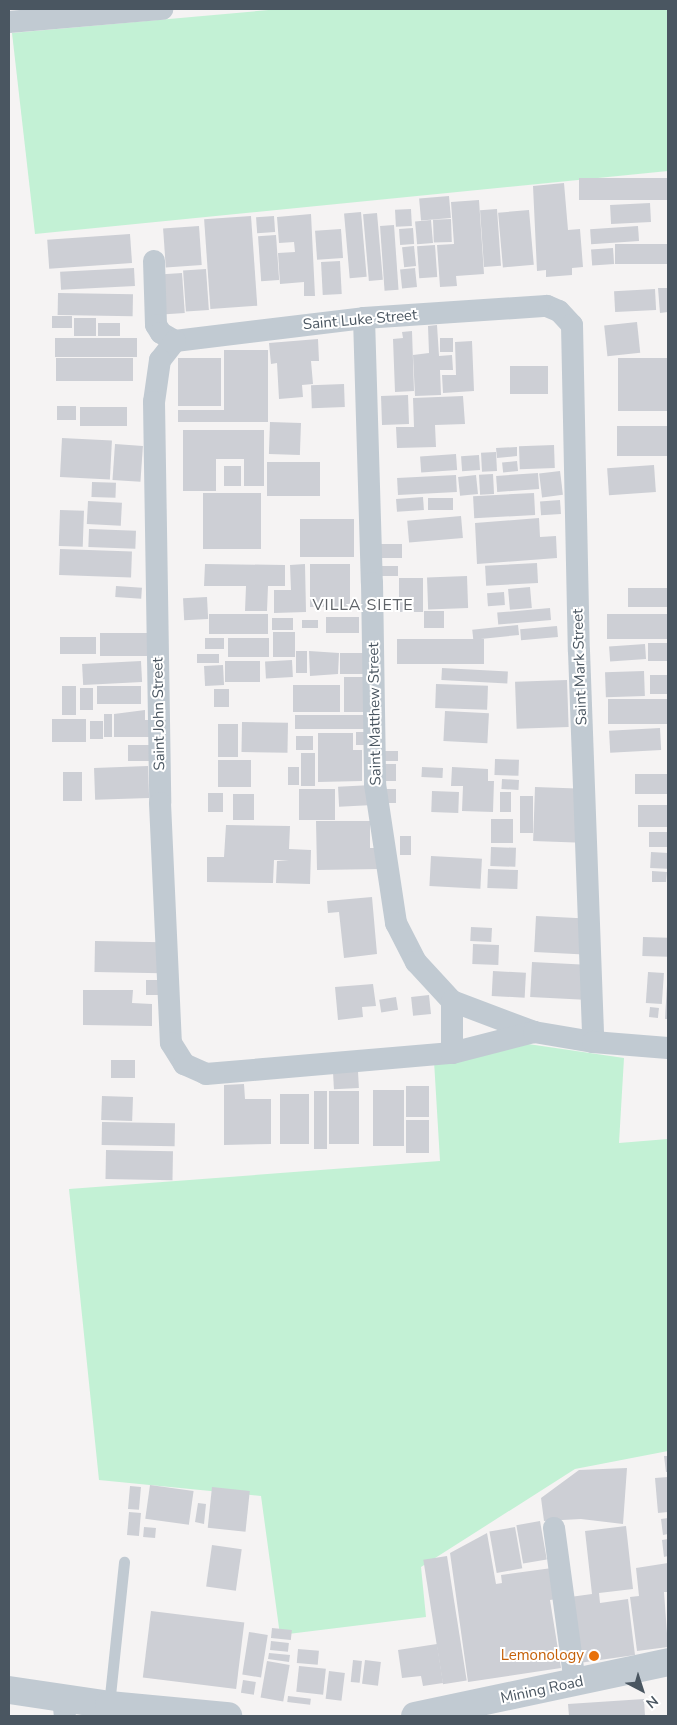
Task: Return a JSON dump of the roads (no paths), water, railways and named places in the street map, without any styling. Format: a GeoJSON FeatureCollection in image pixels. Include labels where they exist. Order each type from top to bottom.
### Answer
{"type":"FeatureCollection","features":[{"type":"Feature","properties":{"kind":"street"},"geometry":{"type":"LineString","coordinates":[[9,22],[112,11],[162,9]]}},
{"type":"Feature","properties":{"kind":"street"},"geometry":{"type":"LineString","coordinates":[[154,261],[156,325],[160,333],[175,341]]}},
{"type":"Feature","properties":{"kind":"street","name":"Saint Luke Street"},"geometry":{"type":"LineString","coordinates":[[175,341],[364,318],[547,306]]}},
{"type":"Feature","properties":{"kind":"street","name":"Saint Mark Street"},"geometry":{"type":"LineString","coordinates":[[547,306],[559,311],[572,325],[579,642],[593,1042]]}},
{"type":"Feature","properties":{"kind":"street","name":"Saint Matthew Street"},"geometry":{"type":"LineString","coordinates":[[364,318],[372,593],[375,784],[396,922],[416,962],[452,1001],[534,1032]]}},
{"type":"Feature","properties":{"kind":"street","name":"Saint John Street"},"geometry":{"type":"LineString","coordinates":[[175,341],[160,360],[154,402],[160,812],[171,1043],[184,1064],[206,1074],[452,1053]]}},
{"type":"Feature","properties":{"kind":"street"},"geometry":{"type":"LineString","coordinates":[[452,1001],[452,1053],[534,1032],[593,1042],[668,1048]]}},
{"type":"Feature","properties":{"kind":"street"},"geometry":{"type":"LineString","coordinates":[[554,1528],[575,1683]]}},
{"type":"Feature","properties":{"kind":"street","name":"Mining Road"},"geometry":{"type":"LineString","coordinates":[[415,1716],[668,1662]]}},
{"type":"Feature","properties":{"kind":"street"},"geometry":{"type":"LineString","coordinates":[[9,1690],[64,1707],[109,1705],[228,1716]]}},
{"type":"Feature","properties":{"kind":"lane"},"geometry":{"type":"LineString","coordinates":[[109,1705],[124,1562]]}},
{"type":"Feature","properties":{"kind":"place","name":"Lemonology"},"geometry":{"type":"Point","coordinates":[594,1656]}},
{"type":"Feature","properties":{"kind":"district","name":"VILLA SIETE"},"geometry":{"type":"Point","coordinates":[363,605]}}]}
